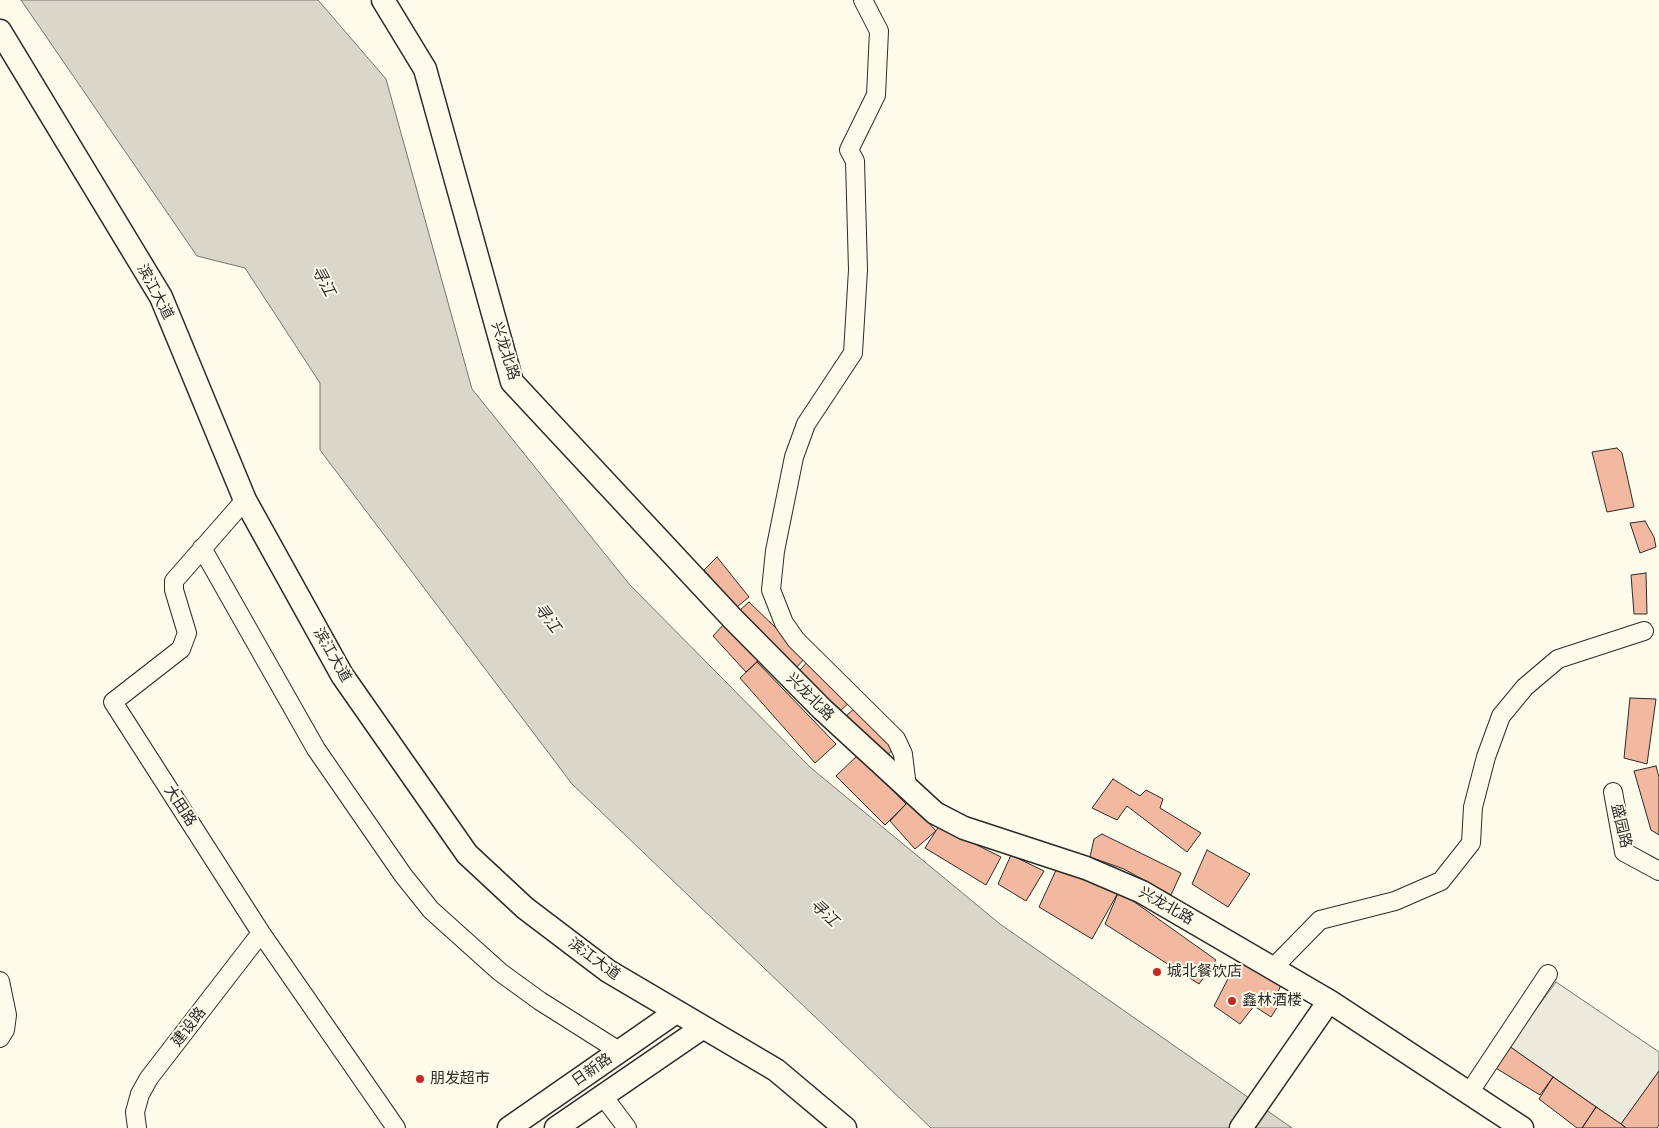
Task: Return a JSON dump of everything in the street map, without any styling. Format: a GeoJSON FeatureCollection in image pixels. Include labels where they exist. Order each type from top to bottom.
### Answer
{"type":"FeatureCollection","features":[{"type":"Feature","properties":{"kind":"main road","name":"兴龙北路"},"geometry":{"type":"LineString","coordinates":[[383,0],[425,69],[512,382],[754,640],[822,709],[935,812],[964,828],[1086,868],[1142,892],[1274,967],[1329,1001],[1522,1128]]}},
{"type":"Feature","properties":{"kind":"main road","name":"滨江大道"},"geometry":{"type":"LineString","coordinates":[[0,31],[161,296],[245,500],[342,675],[467,854],[525,908],[608,971],[776,1070],[845,1128]]}},
{"type":"Feature","properties":{"kind":"main road"},"geometry":{"type":"LineString","coordinates":[[1241,1128],[1329,1001]]}},
{"type":"Feature","properties":{"kind":"main road","name":"日新路"},"geometry":{"type":"LineString","coordinates":[[509,1128],[676,1012]]}},
{"type":"Feature","properties":{"kind":"main road","name":"日新路"},"geometry":{"type":"LineString","coordinates":[[556,1128],[702,1028]]}},
{"type":"Feature","properties":{"kind":"street"},"geometry":{"type":"LineString","coordinates":[[863,0],[879,31],[876,95],[848,150],[855,161],[858,270],[853,353],[806,424],[794,457],[775,551],[771,590],[784,623],[796,640],[896,739],[903,754],[907,787]]}},
{"type":"Feature","properties":{"kind":"street","name":"大田路"},"geometry":{"type":"LineString","coordinates":[[245,500],[174,581],[174,590],[187,633],[181,649],[114,702],[261,932],[396,1128]]}},
{"type":"Feature","properties":{"kind":"street"},"geometry":{"type":"LineString","coordinates":[[202,548],[316,749],[408,882],[432,910],[500,972],[540,1001],[619,1051]]}},
{"type":"Feature","properties":{"kind":"street"},"geometry":{"type":"LineString","coordinates":[[1274,967],[1320,920],[1396,901],[1441,881],[1471,842],[1473,807],[1486,757],[1501,716],[1525,687],[1558,659],[1644,631]]}},
{"type":"Feature","properties":{"kind":"street","name":"盛园路"},"geometry":{"type":"LineString","coordinates":[[1613,792],[1624,852],[1659,871]]}},
{"type":"Feature","properties":{"kind":"street","name":"建设路"},"geometry":{"type":"LineString","coordinates":[[137,1128],[135,1112],[140,1094],[149,1078],[261,932]]}},
{"type":"Feature","properties":{"kind":"street"},"geometry":{"type":"LineString","coordinates":[[1470,1093],[1548,974]]}},
{"type":"Feature","properties":{"kind":"street"},"geometry":{"type":"LineString","coordinates":[[0,981],[7,1015],[5,1030],[0,1038]]}},
{"type":"Feature","properties":{"kind":"street"},"geometry":{"type":"LineString","coordinates":[[603,1096],[627,1128]]}},
{"type":"Feature","properties":{"kind":"shaded area"},"geometry":{"type":"Polygon","coordinates":[[[1556,982],[1659,1052],[1659,1071],[1621,1124],[1509,1046],[1556,982]]]}},
{"type":"Feature","properties":{"kind":"water","name":"寻江"},"geometry":{"type":"Polygon","coordinates":[[[21,0],[318,0],[386,79],[472,389],[630,585],[811,768],[1000,924],[1292,1128],[931,1128],[572,784],[320,450],[320,383],[245,268],[197,256],[21,0]]]}},
{"type":"Feature","properties":{"kind":"building"},"geometry":{"type":"Polygon","coordinates":[[[1617,448],[1622,453],[1634,507],[1607,512],[1592,452],[1617,448]]]}},
{"type":"Feature","properties":{"kind":"building"},"geometry":{"type":"Polygon","coordinates":[[[1645,521],[1654,537],[1656,547],[1640,553],[1630,523],[1645,521]]]}},
{"type":"Feature","properties":{"kind":"building"},"geometry":{"type":"Polygon","coordinates":[[[717,557],[749,597],[737,607],[704,570],[717,557]]]}},
{"type":"Feature","properties":{"kind":"building"},"geometry":{"type":"Polygon","coordinates":[[[1646,573],[1647,614],[1634,614],[1631,575],[1646,573]]]}},
{"type":"Feature","properties":{"kind":"building"},"geometry":{"type":"Polygon","coordinates":[[[749,602],[806,657],[796,668],[739,611],[749,602]]]}},
{"type":"Feature","properties":{"kind":"building"},"geometry":{"type":"Polygon","coordinates":[[[726,622],[760,659],[746,672],[713,636],[726,622]]]}},
{"type":"Feature","properties":{"kind":"building"},"geometry":{"type":"Polygon","coordinates":[[[810,659],[851,701],[840,711],[799,671],[810,659]]]}},
{"type":"Feature","properties":{"kind":"building"},"geometry":{"type":"Polygon","coordinates":[[[757,662],[836,744],[815,763],[740,678],[757,662]]]}},
{"type":"Feature","properties":{"kind":"building"},"geometry":{"type":"Polygon","coordinates":[[[1630,698],[1656,699],[1647,764],[1624,758],[1630,698]]]}},
{"type":"Feature","properties":{"kind":"building"},"geometry":{"type":"Polygon","coordinates":[[[857,706],[898,745],[886,756],[845,717],[857,706]]]}},
{"type":"Feature","properties":{"kind":"building"},"geometry":{"type":"Polygon","coordinates":[[[858,755],[906,804],[885,825],[836,776],[858,755]]]}},
{"type":"Feature","properties":{"kind":"building"},"geometry":{"type":"Polygon","coordinates":[[[1656,766],[1659,777],[1659,835],[1651,830],[1634,771],[1656,766]]]}},
{"type":"Feature","properties":{"kind":"building"},"geometry":{"type":"Polygon","coordinates":[[[1113,779],[1140,796],[1146,790],[1163,799],[1160,808],[1201,833],[1187,852],[1127,806],[1117,820],[1092,808],[1113,779]]]}},
{"type":"Feature","properties":{"kind":"building"},"geometry":{"type":"Polygon","coordinates":[[[909,801],[936,831],[915,849],[890,821],[909,801]]]}},
{"type":"Feature","properties":{"kind":"building"},"geometry":{"type":"Polygon","coordinates":[[[939,826],[1001,857],[986,885],[925,848],[939,826]]]}},
{"type":"Feature","properties":{"kind":"building"},"geometry":{"type":"Polygon","coordinates":[[[1102,834],[1181,873],[1171,895],[1124,869],[1090,857],[1094,839],[1102,834]]]}},
{"type":"Feature","properties":{"kind":"building"},"geometry":{"type":"Polygon","coordinates":[[[1207,850],[1250,874],[1228,907],[1192,884],[1207,850]]]}},
{"type":"Feature","properties":{"kind":"building"},"geometry":{"type":"Polygon","coordinates":[[[1011,855],[1044,871],[1026,901],[998,884],[1011,855]]]}},
{"type":"Feature","properties":{"kind":"building"},"geometry":{"type":"Polygon","coordinates":[[[1057,868],[1119,891],[1092,939],[1039,907],[1057,868]]]}},
{"type":"Feature","properties":{"kind":"building"},"geometry":{"type":"Polygon","coordinates":[[[1119,891],[1216,960],[1199,984],[1105,924],[1119,891]]]}},
{"type":"Feature","properties":{"kind":"building"},"geometry":{"type":"Polygon","coordinates":[[[1238,959],[1281,985],[1275,999],[1280,1003],[1271,1017],[1254,1006],[1240,1024],[1214,1006],[1238,959]]]}},
{"type":"Feature","properties":{"kind":"building"},"geometry":{"type":"Polygon","coordinates":[[[1509,1046],[1553,1077],[1540,1095],[1494,1067],[1509,1046]]]}},
{"type":"Feature","properties":{"kind":"building"},"geometry":{"type":"Polygon","coordinates":[[[1659,1071],[1659,1125],[1657,1128],[1626,1128],[1621,1124],[1659,1071]]]}},
{"type":"Feature","properties":{"kind":"building"},"geometry":{"type":"Polygon","coordinates":[[[1553,1077],[1596,1107],[1582,1128],[1577,1128],[1539,1099],[1553,1077]]]}},
{"type":"Feature","properties":{"kind":"building"},"geometry":{"type":"Polygon","coordinates":[[[1596,1107],[1621,1124],[1626,1128],[1582,1128],[1596,1107]]]}},
{"type":"Feature","properties":{"kind":"place","name":"城北餐饮店"},"geometry":{"type":"Point","coordinates":[1157,972]}},
{"type":"Feature","properties":{"kind":"place","name":"鑫林酒楼"},"geometry":{"type":"Point","coordinates":[1232,1001]}},
{"type":"Feature","properties":{"kind":"place","name":"朋发超市"},"geometry":{"type":"Point","coordinates":[420,1079]}}]}
